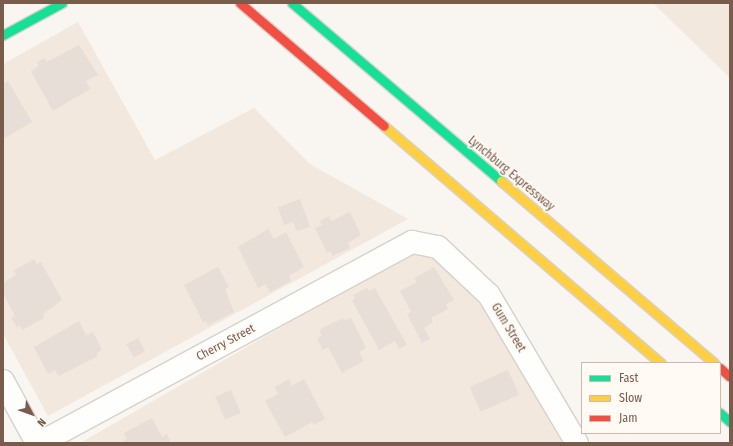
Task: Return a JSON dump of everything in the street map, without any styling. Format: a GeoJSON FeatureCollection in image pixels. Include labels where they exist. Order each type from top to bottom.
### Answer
{"type":"FeatureCollection","features":[{"type":"Feature","properties":{"kind":"main road"},"geometry":{"type":"LineString","coordinates":[[3,34],[62,3]]}},
{"type":"Feature","properties":{"kind":"main road"},"geometry":{"type":"LineString","coordinates":[[240,3],[660,362]]}},
{"type":"Feature","properties":{"kind":"main road","name":"Lynchburg Expressway"},"geometry":{"type":"LineString","coordinates":[[292,3],[713,362]]}},
{"type":"Feature","properties":{"kind":"main road"},"geometry":{"type":"LineString","coordinates":[[721,369],[730,377]]}},
{"type":"Feature","properties":{"kind":"main road"},"geometry":{"type":"LineString","coordinates":[[721,414],[730,422]]}},
{"type":"Feature","properties":{"kind":"street","name":"Cherry Street"},"geometry":{"type":"LineString","coordinates":[[38,443],[412,242]]}},
{"type":"Feature","properties":{"kind":"street","name":"Gum Street"},"geometry":{"type":"LineString","coordinates":[[412,242],[438,246],[489,294],[577,443]]}},
{"type":"Feature","properties":{"kind":"street"},"geometry":{"type":"LineString","coordinates":[[3,381],[38,443]]}},
{"type":"Feature","properties":{"kind":"shaded area"},"geometry":{"type":"Polygon","coordinates":[[[653,3],[730,3],[730,78],[653,3]]]}},
{"type":"Feature","properties":{"kind":"shaded area"},"geometry":{"type":"Polygon","coordinates":[[[78,22],[155,160],[254,108],[310,164],[408,219],[48,416],[3,334],[3,64],[78,22]]]}},
{"type":"Feature","properties":{"kind":"shaded area"},"geometry":{"type":"Polygon","coordinates":[[[424,245],[465,271],[562,443],[80,443],[424,245]]]}},
{"type":"Feature","properties":{"kind":"building"},"geometry":{"type":"Polygon","coordinates":[[[79,45],[98,75],[86,81],[90,89],[53,111],[31,71],[39,66],[37,62],[45,58],[47,62],[79,45]]]}},
{"type":"Feature","properties":{"kind":"building"},"geometry":{"type":"Polygon","coordinates":[[[8,81],[32,122],[3,139],[3,84],[8,81]]]}},
{"type":"Feature","properties":{"kind":"building"},"geometry":{"type":"Polygon","coordinates":[[[300,199],[310,227],[297,231],[293,222],[284,225],[278,207],[300,199]]]}},
{"type":"Feature","properties":{"kind":"building"},"geometry":{"type":"Polygon","coordinates":[[[350,212],[361,235],[348,243],[350,248],[332,256],[331,251],[327,253],[315,228],[322,225],[320,221],[329,216],[331,221],[350,212]]]}},
{"type":"Feature","properties":{"kind":"building"},"geometry":{"type":"Polygon","coordinates":[[[268,229],[274,239],[286,232],[304,267],[289,276],[291,281],[270,292],[266,284],[258,288],[238,247],[268,229]]]}},
{"type":"Feature","properties":{"kind":"building"},"geometry":{"type":"Polygon","coordinates":[[[34,259],[37,264],[41,262],[62,300],[43,314],[44,318],[22,330],[20,325],[17,327],[11,318],[15,316],[3,294],[3,283],[16,275],[14,270],[34,259]]]}},
{"type":"Feature","properties":{"kind":"building"},"geometry":{"type":"Polygon","coordinates":[[[218,267],[229,287],[225,289],[234,312],[208,325],[206,321],[203,322],[184,285],[218,267]]]}},
{"type":"Feature","properties":{"kind":"building"},"geometry":{"type":"Polygon","coordinates":[[[434,267],[454,300],[446,304],[448,309],[431,318],[433,322],[424,328],[430,339],[422,343],[407,314],[411,312],[400,291],[417,282],[414,278],[434,267]]]}},
{"type":"Feature","properties":{"kind":"building"},"geometry":{"type":"Polygon","coordinates":[[[367,288],[369,291],[375,288],[407,345],[399,349],[395,341],[379,350],[352,300],[355,299],[353,295],[367,288]]]}},
{"type":"Feature","properties":{"kind":"building"},"geometry":{"type":"Polygon","coordinates":[[[343,318],[344,321],[351,318],[366,348],[359,352],[364,361],[342,373],[328,347],[323,350],[317,338],[322,336],[319,330],[343,318]]]}},
{"type":"Feature","properties":{"kind":"building"},"geometry":{"type":"Polygon","coordinates":[[[79,321],[86,335],[93,332],[102,350],[97,353],[98,356],[59,376],[55,370],[48,374],[34,347],[79,321]]]}},
{"type":"Feature","properties":{"kind":"building"},"geometry":{"type":"Polygon","coordinates":[[[138,338],[145,351],[134,357],[127,344],[138,338]]]}},
{"type":"Feature","properties":{"kind":"building"},"geometry":{"type":"Polygon","coordinates":[[[508,370],[519,395],[481,412],[470,387],[508,370]]]}},
{"type":"Feature","properties":{"kind":"building"},"geometry":{"type":"Polygon","coordinates":[[[289,379],[292,386],[304,379],[325,419],[314,425],[312,422],[285,437],[265,401],[278,394],[275,387],[289,379]]]}},
{"type":"Feature","properties":{"kind":"building"},"geometry":{"type":"Polygon","coordinates":[[[231,390],[241,413],[225,420],[215,397],[231,390]]]}},
{"type":"Feature","properties":{"kind":"building"},"geometry":{"type":"Polygon","coordinates":[[[152,418],[162,437],[167,434],[171,443],[119,443],[127,439],[124,433],[152,418]]]}},
{"type":"Feature","properties":{"kind":"traffic: fast"},"geometry":{"type":"LineString","coordinates":[[3,35],[62,3]]}},
{"type":"Feature","properties":{"kind":"traffic: fast"},"geometry":{"type":"LineString","coordinates":[[292,3],[501,181]]}},
{"type":"Feature","properties":{"kind":"traffic: fast"},"geometry":{"type":"LineString","coordinates":[[721,414],[730,422]]}},
{"type":"Feature","properties":{"kind":"traffic: slow"},"geometry":{"type":"LineString","coordinates":[[384,126],[660,362]]}},
{"type":"Feature","properties":{"kind":"traffic: slow"},"geometry":{"type":"LineString","coordinates":[[501,181],[713,362]]}},
{"type":"Feature","properties":{"kind":"traffic: jam"},"geometry":{"type":"LineString","coordinates":[[240,3],[384,126]]}},
{"type":"Feature","properties":{"kind":"traffic: jam"},"geometry":{"type":"LineString","coordinates":[[721,369],[730,377]]}}]}
